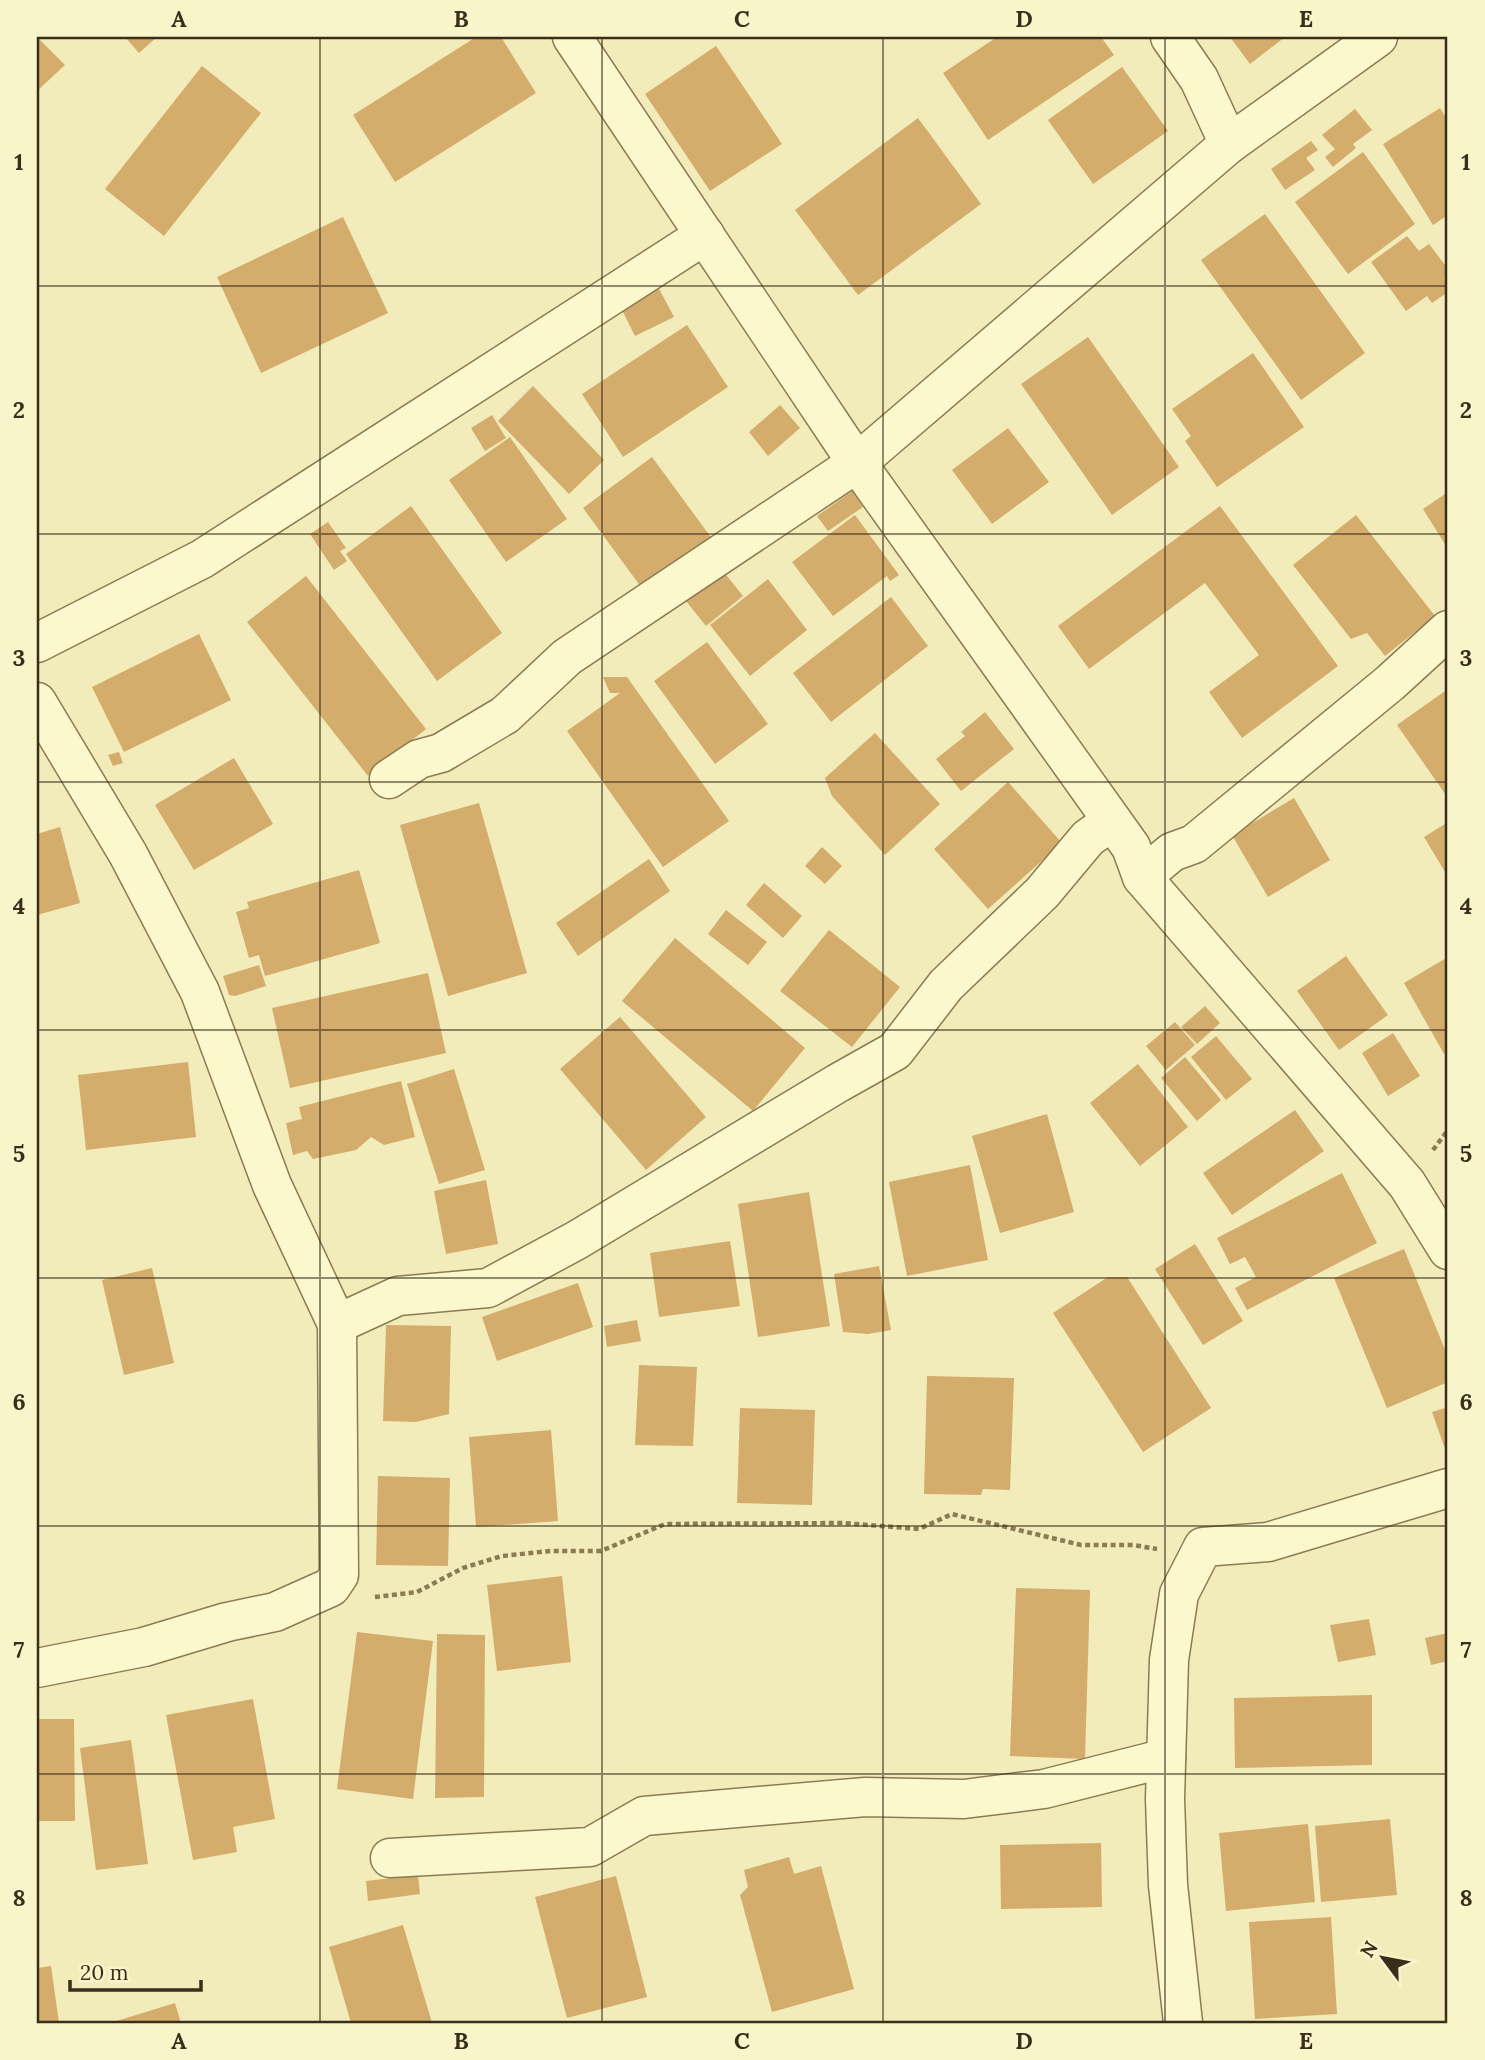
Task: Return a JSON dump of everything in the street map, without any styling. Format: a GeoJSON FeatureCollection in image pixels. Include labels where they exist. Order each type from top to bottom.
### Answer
{"type":"FeatureCollection","features":[{"type":"Feature","properties":{"kind":"street"},"geometry":{"type":"LineString","coordinates":[[572,37],[857,463],[1131,847],[1142,877],[1407,1184],[1448,1250]]}},
{"type":"Feature","properties":{"kind":"street"},"geometry":{"type":"LineString","coordinates":[[1170,37],[1199,79],[1229,144]]}},
{"type":"Feature","properties":{"kind":"street"},"geometry":{"type":"LineString","coordinates":[[389,779],[419,759],[441,753],[505,715],[567,657],[857,463],[1229,144],[1378,37]]}},
{"type":"Feature","properties":{"kind":"street"},"geometry":{"type":"LineString","coordinates":[[37,643],[202,559],[705,235]]}},
{"type":"Feature","properties":{"kind":"street"},"geometry":{"type":"LineString","coordinates":[[1142,877],[1172,852],[1194,844],[1390,683],[1448,630]]}},
{"type":"Feature","properties":{"kind":"street"},"geometry":{"type":"LineString","coordinates":[[37,702],[128,854],[200,992],[272,1185],[337,1324],[339,1575],[331,1587],[314,1597],[275,1612],[227,1622],[144,1647],[37,1668]]}},
{"type":"Feature","properties":{"kind":"street"},"geometry":{"type":"LineString","coordinates":[[337,1324],[398,1296],[488,1287],[577,1240],[895,1051],[946,985],[1042,893],[1088,838],[1112,821]]}},
{"type":"Feature","properties":{"kind":"street"},"geometry":{"type":"LineString","coordinates":[[1183,2023],[1168,1885],[1166,1758],[1169,1660],[1179,1594],[1203,1547],[1269,1542],[1448,1488]]}},
{"type":"Feature","properties":{"kind":"street"},"geometry":{"type":"LineString","coordinates":[[390,1858],[590,1847],[644,1816],[865,1797],[964,1799],[1044,1789],[1166,1758]]}},
{"type":"Feature","properties":{"kind":"path"},"geometry":{"type":"LineString","coordinates":[[335,1582],[377,1598],[417,1592],[463,1568],[502,1556],[550,1551],[601,1551],[665,1524],[843,1523],[919,1529],[952,1514],[1081,1545],[1133,1545],[1198,1556]]}},
{"type":"Feature","properties":{"kind":"building"},"geometry":{"type":"Polygon","coordinates":[[[37,37],[65,65],[37,91],[37,37]]]}},
{"type":"Feature","properties":{"kind":"building"},"geometry":{"type":"Polygon","coordinates":[[[125,37],[157,37],[139,53],[125,37]]]}},
{"type":"Feature","properties":{"kind":"building"},"geometry":{"type":"Polygon","coordinates":[[[476,37],[501,37],[536,93],[395,182],[353,115],[476,37]]]}},
{"type":"Feature","properties":{"kind":"building"},"geometry":{"type":"Polygon","coordinates":[[[997,37],[1101,37],[1114,55],[988,140],[943,73],[997,37]]]}},
{"type":"Feature","properties":{"kind":"building"},"geometry":{"type":"Polygon","coordinates":[[[1230,37],[1285,37],[1250,64],[1230,37]]]}},
{"type":"Feature","properties":{"kind":"building"},"geometry":{"type":"Polygon","coordinates":[[[716,46],[782,144],[710,191],[645,94],[716,46]]]}},
{"type":"Feature","properties":{"kind":"building"},"geometry":{"type":"Polygon","coordinates":[[[202,66],[261,113],[164,236],[105,189],[202,66]]]}},
{"type":"Feature","properties":{"kind":"building"},"geometry":{"type":"Polygon","coordinates":[[[1122,67],[1168,131],[1093,184],[1048,120],[1122,67]]]}},
{"type":"Feature","properties":{"kind":"building"},"geometry":{"type":"Polygon","coordinates":[[[1440,108],[1448,121],[1448,215],[1433,225],[1383,144],[1440,108]]]}},
{"type":"Feature","properties":{"kind":"building"},"geometry":{"type":"Polygon","coordinates":[[[1355,109],[1372,130],[1353,144],[1356,148],[1333,167],[1325,157],[1335,149],[1322,135],[1355,109]]]}},
{"type":"Feature","properties":{"kind":"building"},"geometry":{"type":"Polygon","coordinates":[[[918,118],[981,204],[858,295],[795,210],[918,118]]]}},
{"type":"Feature","properties":{"kind":"building"},"geometry":{"type":"Polygon","coordinates":[[[1311,141],[1318,150],[1306,158],[1315,170],[1285,190],[1271,169],[1311,141]]]}},
{"type":"Feature","properties":{"kind":"building"},"geometry":{"type":"Polygon","coordinates":[[[1363,152],[1415,224],[1348,274],[1295,202],[1363,152]]]}},
{"type":"Feature","properties":{"kind":"building"},"geometry":{"type":"Polygon","coordinates":[[[1265,214],[1365,353],[1301,400],[1201,260],[1265,214]]]}},
{"type":"Feature","properties":{"kind":"building"},"geometry":{"type":"Polygon","coordinates":[[[343,217],[388,313],[261,373],[217,277],[343,217]]]}},
{"type":"Feature","properties":{"kind":"building"},"geometry":{"type":"Polygon","coordinates":[[[1407,236],[1419,251],[1429,244],[1445,265],[1447,263],[1448,276],[1444,278],[1448,284],[1448,292],[1432,303],[1427,296],[1406,311],[1371,262],[1407,236]]]}},
{"type":"Feature","properties":{"kind":"building"},"geometry":{"type":"Polygon","coordinates":[[[657,285],[674,317],[635,336],[619,304],[657,285]]]}},
{"type":"Feature","properties":{"kind":"building"},"geometry":{"type":"Polygon","coordinates":[[[687,325],[728,387],[623,457],[582,394],[687,325]]]}},
{"type":"Feature","properties":{"kind":"building"},"geometry":{"type":"Polygon","coordinates":[[[1088,337],[1179,467],[1112,515],[1021,384],[1088,337]]]}},
{"type":"Feature","properties":{"kind":"building"},"geometry":{"type":"Polygon","coordinates":[[[1253,353],[1304,427],[1217,487],[1185,441],[1191,436],[1172,409],[1253,353]]]}},
{"type":"Feature","properties":{"kind":"building"},"geometry":{"type":"Polygon","coordinates":[[[533,386],[604,460],[569,494],[498,421],[533,386]]]}},
{"type":"Feature","properties":{"kind":"building"},"geometry":{"type":"Polygon","coordinates":[[[780,405],[800,428],[768,456],[749,432],[780,405]]]}},
{"type":"Feature","properties":{"kind":"building"},"geometry":{"type":"Polygon","coordinates":[[[492,415],[506,438],[485,451],[471,428],[492,415]]]}},
{"type":"Feature","properties":{"kind":"building"},"geometry":{"type":"Polygon","coordinates":[[[1008,428],[1049,482],[992,524],[952,470],[1008,428]]]}},
{"type":"Feature","properties":{"kind":"building"},"geometry":{"type":"Polygon","coordinates":[[[510,437],[567,519],[506,562],[449,480],[510,437]]]}},
{"type":"Feature","properties":{"kind":"building"},"geometry":{"type":"Polygon","coordinates":[[[652,457],[713,540],[644,591],[583,508],[652,457]]]}},
{"type":"Feature","properties":{"kind":"building"},"geometry":{"type":"Polygon","coordinates":[[[852,491],[863,507],[828,531],[817,516],[852,491]]]}},
{"type":"Feature","properties":{"kind":"building"},"geometry":{"type":"Polygon","coordinates":[[[1448,492],[1448,549],[1423,509],[1448,492]]]}},
{"type":"Feature","properties":{"kind":"building"},"geometry":{"type":"Polygon","coordinates":[[[411,506],[502,633],[437,681],[346,554],[411,506]]]}},
{"type":"Feature","properties":{"kind":"building"},"geometry":{"type":"Polygon","coordinates":[[[1220,506],[1338,666],[1242,738],[1209,692],[1259,655],[1205,583],[1089,669],[1058,626],[1220,506]]]}},
{"type":"Feature","properties":{"kind":"building"},"geometry":{"type":"Polygon","coordinates":[[[855,515],[899,575],[890,581],[887,576],[833,616],[792,562],[855,515]]]}},
{"type":"Feature","properties":{"kind":"building"},"geometry":{"type":"Polygon","coordinates":[[[1356,515],[1435,616],[1385,656],[1367,633],[1351,639],[1293,565],[1356,515]]]}},
{"type":"Feature","properties":{"kind":"building"},"geometry":{"type":"Polygon","coordinates":[[[328,522],[346,548],[340,551],[347,561],[334,570],[310,534],[328,522]]]}},
{"type":"Feature","properties":{"kind":"building"},"geometry":{"type":"Polygon","coordinates":[[[723,571],[743,596],[706,626],[686,601],[723,571]]]}},
{"type":"Feature","properties":{"kind":"building"},"geometry":{"type":"Polygon","coordinates":[[[306,576],[426,729],[368,776],[247,622],[306,576]]]}},
{"type":"Feature","properties":{"kind":"building"},"geometry":{"type":"Polygon","coordinates":[[[768,579],[807,630],[750,676],[710,625],[768,579]]]}},
{"type":"Feature","properties":{"kind":"building"},"geometry":{"type":"Polygon","coordinates":[[[891,597],[928,646],[831,722],[793,673],[891,597]]]}},
{"type":"Feature","properties":{"kind":"building"},"geometry":{"type":"Polygon","coordinates":[[[199,634],[231,700],[124,752],[92,687],[199,634]]]}},
{"type":"Feature","properties":{"kind":"building"},"geometry":{"type":"Polygon","coordinates":[[[707,642],[768,724],[715,764],[654,681],[707,642]]]}},
{"type":"Feature","properties":{"kind":"building"},"geometry":{"type":"Polygon","coordinates":[[[603,677],[627,677],[729,821],[663,867],[567,731],[620,693],[610,693],[603,677]]]}},
{"type":"Feature","properties":{"kind":"building"},"geometry":{"type":"Polygon","coordinates":[[[1448,689],[1448,798],[1397,725],[1448,689]]]}},
{"type":"Feature","properties":{"kind":"building"},"geometry":{"type":"Polygon","coordinates":[[[985,712],[1014,749],[961,791],[936,759],[965,736],[961,732],[985,712]]]}},
{"type":"Feature","properties":{"kind":"building"},"geometry":{"type":"Polygon","coordinates":[[[875,733],[940,804],[885,855],[832,796],[825,778],[875,733]]]}},
{"type":"Feature","properties":{"kind":"building"},"geometry":{"type":"Polygon","coordinates":[[[119,752],[123,763],[113,766],[108,755],[119,752]]]}},
{"type":"Feature","properties":{"kind":"building"},"geometry":{"type":"Polygon","coordinates":[[[234,758],[273,824],[194,870],[155,805],[234,758]]]}},
{"type":"Feature","properties":{"kind":"building"},"geometry":{"type":"Polygon","coordinates":[[[1008,782],[1062,843],[988,909],[934,849],[1008,782]]]}},
{"type":"Feature","properties":{"kind":"building"},"geometry":{"type":"Polygon","coordinates":[[[1294,798],[1330,860],[1268,897],[1232,835],[1294,798]]]}},
{"type":"Feature","properties":{"kind":"building"},"geometry":{"type":"Polygon","coordinates":[[[479,803],[527,973],[448,996],[400,825],[479,803]]]}},
{"type":"Feature","properties":{"kind":"building"},"geometry":{"type":"Polygon","coordinates":[[[1448,822],[1448,877],[1424,837],[1448,822]]]}},
{"type":"Feature","properties":{"kind":"building"},"geometry":{"type":"Polygon","coordinates":[[[60,827],[80,903],[37,915],[37,834],[60,827]]]}},
{"type":"Feature","properties":{"kind":"building"},"geometry":{"type":"Polygon","coordinates":[[[822,847],[842,866],[825,884],[805,866],[822,847]]]}},
{"type":"Feature","properties":{"kind":"building"},"geometry":{"type":"Polygon","coordinates":[[[649,859],[670,891],[578,956],[556,923],[649,859]]]}},
{"type":"Feature","properties":{"kind":"building"},"geometry":{"type":"Polygon","coordinates":[[[359,870],[380,943],[265,976],[259,955],[249,958],[236,912],[249,908],[247,902],[359,870]]]}},
{"type":"Feature","properties":{"kind":"building"},"geometry":{"type":"Polygon","coordinates":[[[764,883],[802,916],[783,938],[746,905],[764,883]]]}},
{"type":"Feature","properties":{"kind":"building"},"geometry":{"type":"Polygon","coordinates":[[[726,910],[767,942],[748,965],[708,934],[726,910]]]}},
{"type":"Feature","properties":{"kind":"building"},"geometry":{"type":"Polygon","coordinates":[[[829,930],[900,987],[852,1047],[780,991],[829,930]]]}},
{"type":"Feature","properties":{"kind":"building"},"geometry":{"type":"Polygon","coordinates":[[[675,938],[805,1048],[753,1111],[622,1001],[675,938]]]}},
{"type":"Feature","properties":{"kind":"building"},"geometry":{"type":"Polygon","coordinates":[[[1346,956],[1388,1015],[1339,1050],[1297,991],[1346,956]]]}},
{"type":"Feature","properties":{"kind":"building"},"geometry":{"type":"Polygon","coordinates":[[[1448,957],[1448,1051],[1444,1054],[1404,983],[1448,957]]]}},
{"type":"Feature","properties":{"kind":"building"},"geometry":{"type":"Polygon","coordinates":[[[259,965],[266,986],[235,996],[229,995],[223,976],[259,965]]]}},
{"type":"Feature","properties":{"kind":"building"},"geometry":{"type":"Polygon","coordinates":[[[428,973],[446,1053],[290,1088],[272,1008],[428,973]]]}},
{"type":"Feature","properties":{"kind":"building"},"geometry":{"type":"Polygon","coordinates":[[[1205,1006],[1220,1023],[1197,1044],[1181,1027],[1205,1006]]]}},
{"type":"Feature","properties":{"kind":"building"},"geometry":{"type":"Polygon","coordinates":[[[620,1017],[706,1117],[646,1170],[560,1069],[620,1017]]]}},
{"type":"Feature","properties":{"kind":"building"},"geometry":{"type":"Polygon","coordinates":[[[1175,1022],[1195,1045],[1166,1070],[1146,1046],[1175,1022]]]}},
{"type":"Feature","properties":{"kind":"building"},"geometry":{"type":"Polygon","coordinates":[[[1393,1033],[1420,1076],[1388,1096],[1362,1053],[1393,1033]]]}},
{"type":"Feature","properties":{"kind":"building"},"geometry":{"type":"Polygon","coordinates":[[[1216,1036],[1252,1079],[1226,1100],[1191,1057],[1216,1036]]]}},
{"type":"Feature","properties":{"kind":"building"},"geometry":{"type":"Polygon","coordinates":[[[1185,1057],[1221,1100],[1197,1121],[1161,1078],[1185,1057]]]}},
{"type":"Feature","properties":{"kind":"building"},"geometry":{"type":"Polygon","coordinates":[[[188,1062],[196,1137],[86,1150],[78,1075],[188,1062]]]}},
{"type":"Feature","properties":{"kind":"building"},"geometry":{"type":"Polygon","coordinates":[[[1138,1064],[1188,1127],[1140,1166],[1090,1103],[1138,1064]]]}},
{"type":"Feature","properties":{"kind":"building"},"geometry":{"type":"Polygon","coordinates":[[[454,1069],[485,1170],[439,1184],[407,1084],[454,1069]]]}},
{"type":"Feature","properties":{"kind":"building"},"geometry":{"type":"Polygon","coordinates":[[[401,1081],[415,1137],[384,1145],[371,1137],[356,1150],[313,1159],[307,1151],[293,1155],[286,1123],[302,1119],[299,1107],[401,1081]]]}},
{"type":"Feature","properties":{"kind":"building"},"geometry":{"type":"Polygon","coordinates":[[[1295,1110],[1324,1151],[1232,1215],[1203,1173],[1295,1110]]]}},
{"type":"Feature","properties":{"kind":"building"},"geometry":{"type":"Polygon","coordinates":[[[1047,1114],[1074,1212],[1000,1233],[972,1136],[1047,1114]]]}},
{"type":"Feature","properties":{"kind":"building"},"geometry":{"type":"Polygon","coordinates":[[[970,1165],[988,1260],[907,1276],[889,1182],[970,1165]]]}},
{"type":"Feature","properties":{"kind":"building"},"geometry":{"type":"Polygon","coordinates":[[[1342,1173],[1377,1243],[1247,1310],[1235,1288],[1256,1277],[1245,1257],[1230,1264],[1217,1238],[1342,1173]]]}},
{"type":"Feature","properties":{"kind":"building"},"geometry":{"type":"Polygon","coordinates":[[[486,1180],[498,1244],[446,1254],[434,1191],[486,1180]]]}},
{"type":"Feature","properties":{"kind":"building"},"geometry":{"type":"Polygon","coordinates":[[[809,1192],[830,1326],[758,1337],[738,1204],[809,1192]]]}},
{"type":"Feature","properties":{"kind":"building"},"geometry":{"type":"Polygon","coordinates":[[[730,1241],[740,1306],[659,1317],[650,1253],[730,1241]]]}},
{"type":"Feature","properties":{"kind":"building"},"geometry":{"type":"Polygon","coordinates":[[[1195,1244],[1243,1321],[1203,1345],[1155,1269],[1195,1244]]]}},
{"type":"Feature","properties":{"kind":"building"},"geometry":{"type":"Polygon","coordinates":[[[1404,1249],[1448,1357],[1448,1382],[1387,1408],[1334,1278],[1404,1249]]]}},
{"type":"Feature","properties":{"kind":"building"},"geometry":{"type":"Polygon","coordinates":[[[879,1266],[891,1330],[868,1334],[843,1332],[834,1274],[879,1266]]]}},
{"type":"Feature","properties":{"kind":"building"},"geometry":{"type":"Polygon","coordinates":[[[152,1268],[174,1363],[124,1375],[102,1280],[152,1268]]]}},
{"type":"Feature","properties":{"kind":"building"},"geometry":{"type":"Polygon","coordinates":[[[1108,1277],[1127,1277],[1211,1408],[1143,1452],[1053,1313],[1108,1277]]]}},
{"type":"Feature","properties":{"kind":"building"},"geometry":{"type":"Polygon","coordinates":[[[578,1283],[593,1327],[497,1361],[482,1317],[578,1283]]]}},
{"type":"Feature","properties":{"kind":"building"},"geometry":{"type":"Polygon","coordinates":[[[637,1320],[641,1341],[607,1347],[604,1326],[637,1320]]]}},
{"type":"Feature","properties":{"kind":"building"},"geometry":{"type":"Polygon","coordinates":[[[386,1325],[451,1326],[449,1414],[416,1422],[383,1421],[386,1325]]]}},
{"type":"Feature","properties":{"kind":"building"},"geometry":{"type":"Polygon","coordinates":[[[639,1365],[697,1367],[693,1446],[635,1445],[639,1365]]]}},
{"type":"Feature","properties":{"kind":"building"},"geometry":{"type":"Polygon","coordinates":[[[927,1376],[1014,1378],[1010,1490],[983,1489],[981,1495],[924,1494],[927,1376]]]}},
{"type":"Feature","properties":{"kind":"building"},"geometry":{"type":"Polygon","coordinates":[[[1448,1407],[1448,1448],[1445,1449],[1432,1412],[1448,1407]]]}},
{"type":"Feature","properties":{"kind":"building"},"geometry":{"type":"Polygon","coordinates":[[[740,1408],[815,1410],[812,1505],[737,1503],[740,1408]]]}},
{"type":"Feature","properties":{"kind":"building"},"geometry":{"type":"Polygon","coordinates":[[[551,1430],[558,1521],[476,1527],[469,1437],[551,1430]]]}},
{"type":"Feature","properties":{"kind":"building"},"geometry":{"type":"Polygon","coordinates":[[[378,1476],[450,1478],[448,1566],[376,1565],[378,1476]]]}},
{"type":"Feature","properties":{"kind":"building"},"geometry":{"type":"Polygon","coordinates":[[[562,1576],[571,1662],[497,1671],[487,1585],[562,1576]]]}},
{"type":"Feature","properties":{"kind":"building"},"geometry":{"type":"Polygon","coordinates":[[[1016,1588],[1090,1590],[1085,1759],[1010,1756],[1016,1588]]]}},
{"type":"Feature","properties":{"kind":"building"},"geometry":{"type":"Polygon","coordinates":[[[1369,1619],[1376,1655],[1338,1662],[1330,1625],[1369,1619]]]}},
{"type":"Feature","properties":{"kind":"building"},"geometry":{"type":"Polygon","coordinates":[[[357,1632],[433,1641],[413,1799],[337,1789],[357,1632]]]}},
{"type":"Feature","properties":{"kind":"building"},"geometry":{"type":"Polygon","coordinates":[[[1448,1633],[1448,1661],[1431,1665],[1425,1638],[1448,1633]]]}},
{"type":"Feature","properties":{"kind":"building"},"geometry":{"type":"Polygon","coordinates":[[[437,1634],[485,1635],[484,1797],[435,1798],[437,1634]]]}},
{"type":"Feature","properties":{"kind":"building"},"geometry":{"type":"Polygon","coordinates":[[[1372,1695],[1372,1765],[1235,1768],[1234,1698],[1372,1695]]]}},
{"type":"Feature","properties":{"kind":"building"},"geometry":{"type":"Polygon","coordinates":[[[253,1699],[275,1819],[233,1827],[237,1852],[193,1860],[166,1715],[253,1699]]]}},
{"type":"Feature","properties":{"kind":"building"},"geometry":{"type":"Polygon","coordinates":[[[37,1719],[74,1719],[75,1821],[37,1821],[37,1719]]]}},
{"type":"Feature","properties":{"kind":"building"},"geometry":{"type":"Polygon","coordinates":[[[131,1740],[148,1864],[96,1870],[80,1748],[131,1740]]]}},
{"type":"Feature","properties":{"kind":"building"},"geometry":{"type":"Polygon","coordinates":[[[1390,1819],[1397,1895],[1321,1902],[1315,1826],[1390,1819]]]}},
{"type":"Feature","properties":{"kind":"building"},"geometry":{"type":"Polygon","coordinates":[[[1308,1824],[1315,1902],[1226,1911],[1219,1833],[1308,1824]]]}},
{"type":"Feature","properties":{"kind":"building"},"geometry":{"type":"Polygon","coordinates":[[[1101,1843],[1102,1907],[1001,1909],[1000,1845],[1101,1843]]]}},
{"type":"Feature","properties":{"kind":"building"},"geometry":{"type":"Polygon","coordinates":[[[789,1857],[794,1874],[821,1866],[854,1989],[772,2012],[740,1895],[748,1887],[744,1870],[789,1857]]]}},
{"type":"Feature","properties":{"kind":"building"},"geometry":{"type":"Polygon","coordinates":[[[418,1875],[420,1894],[368,1901],[366,1881],[418,1875]]]}},
{"type":"Feature","properties":{"kind":"building"},"geometry":{"type":"Polygon","coordinates":[[[616,1876],[647,1997],[567,2018],[535,1897],[616,1876]]]}},
{"type":"Feature","properties":{"kind":"building"},"geometry":{"type":"Polygon","coordinates":[[[1331,1917],[1337,2014],[1255,2019],[1249,1922],[1331,1917]]]}},
{"type":"Feature","properties":{"kind":"building"},"geometry":{"type":"Polygon","coordinates":[[[403,1925],[432,2023],[351,2023],[329,1947],[403,1925]]]}},
{"type":"Feature","properties":{"kind":"building"},"geometry":{"type":"Polygon","coordinates":[[[51,1966],[59,2023],[37,2023],[37,1968],[51,1966]]]}},
{"type":"Feature","properties":{"kind":"building"},"geometry":{"type":"Polygon","coordinates":[[[175,2003],[181,2023],[110,2023],[175,2003]]]}}]}
